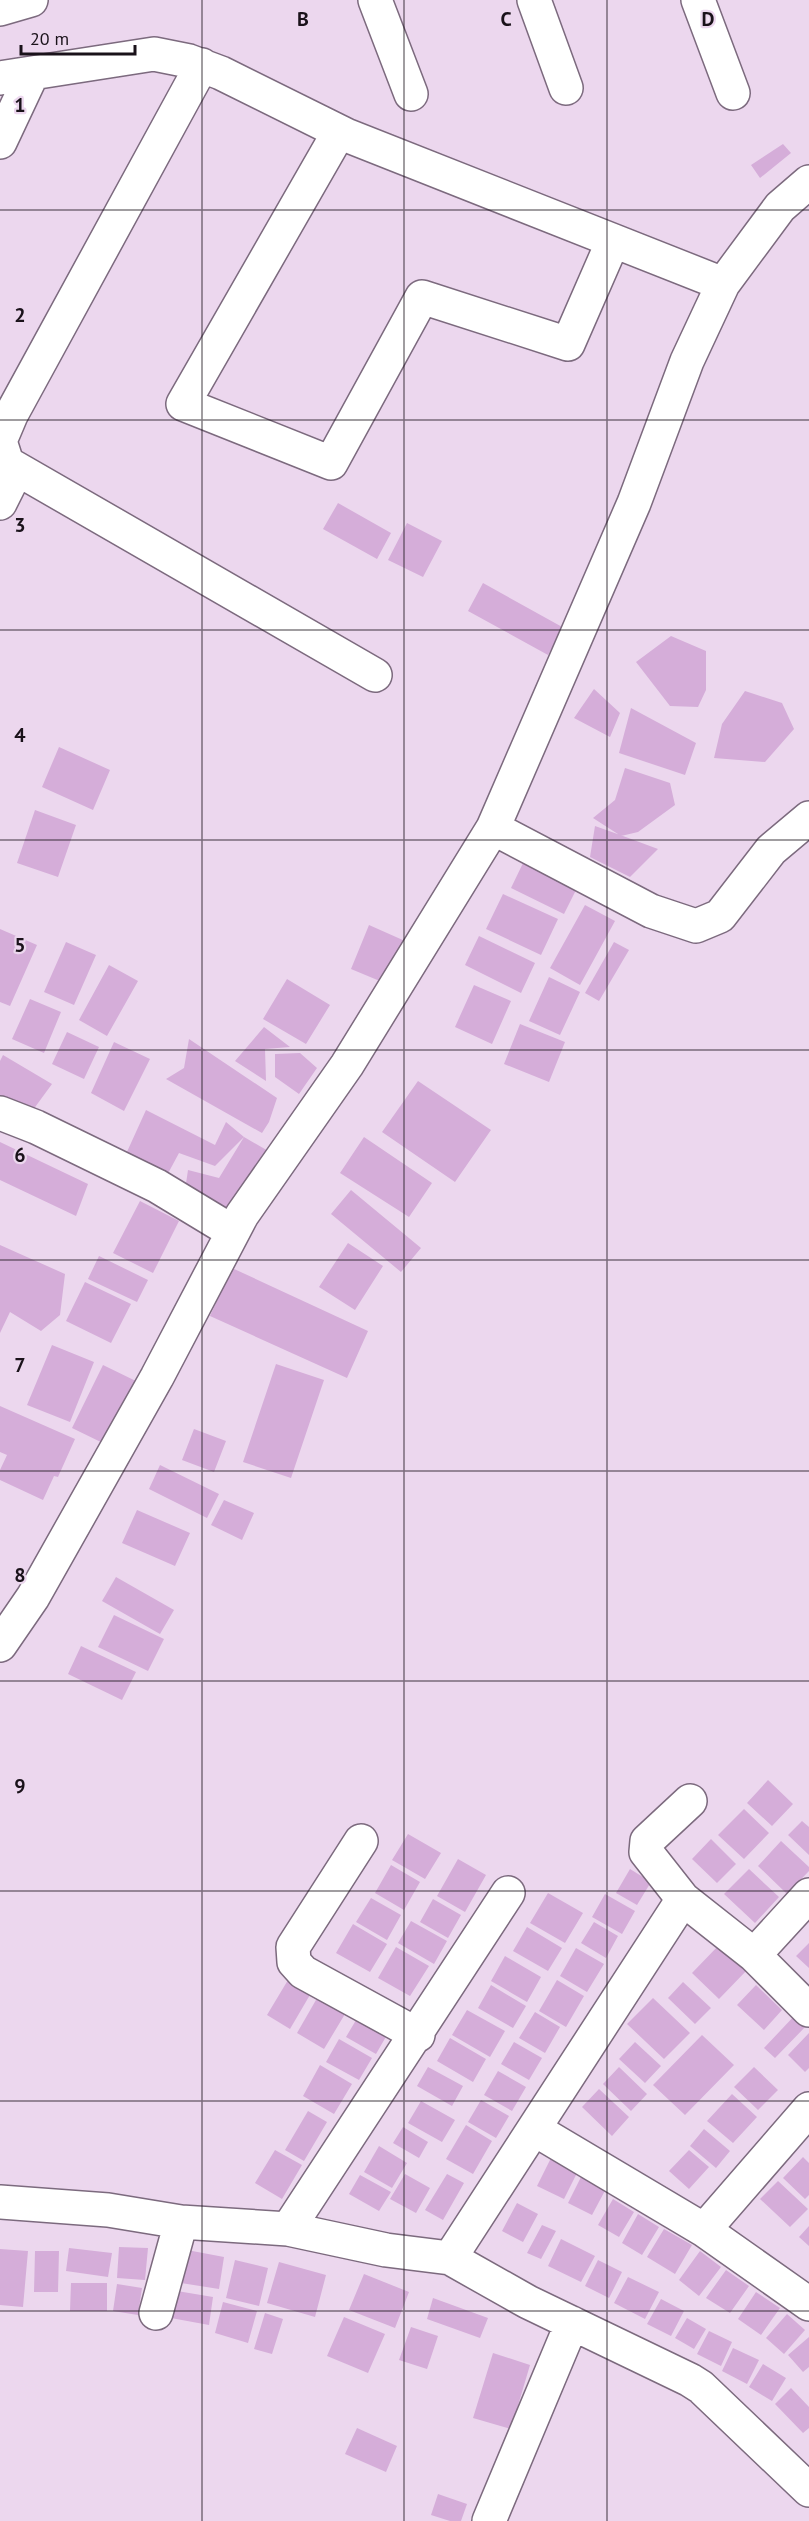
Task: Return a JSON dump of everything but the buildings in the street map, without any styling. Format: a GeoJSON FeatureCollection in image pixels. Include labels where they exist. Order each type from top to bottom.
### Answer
{"type":"FeatureCollection","features":[{"type":"Feature","properties":{"kind":"street"},"geometry":{"type":"LineString","coordinates":[[0,9],[31,0]]}},
{"type":"Feature","properties":{"kind":"street"},"geometry":{"type":"LineString","coordinates":[[375,0],[411,94]]}},
{"type":"Feature","properties":{"kind":"street"},"geometry":{"type":"LineString","coordinates":[[534,0],[566,88]]}},
{"type":"Feature","properties":{"kind":"street"},"geometry":{"type":"LineString","coordinates":[[698,0],[733,93]]}},
{"type":"Feature","properties":{"kind":"street"},"geometry":{"type":"LineString","coordinates":[[0,142],[16,76],[154,54],[202,65],[339,132],[723,285]]}},
{"type":"Feature","properties":{"kind":"street"},"geometry":{"type":"LineString","coordinates":[[202,65],[5,412],[0,441],[7,463],[375,675]]}},
{"type":"Feature","properties":{"kind":"street"},"geometry":{"type":"LineString","coordinates":[[339,132],[183,404],[331,463],[422,297],[568,344],[613,241]]}},
{"type":"Feature","properties":{"kind":"street"},"geometry":{"type":"LineString","coordinates":[[0,1645],[33,1597],[151,1387],[242,1215],[347,1065],[493,828],[634,503],[687,361],[723,285],[780,207],[809,182]]}},
{"type":"Feature","properties":{"kind":"street"},"geometry":{"type":"LineString","coordinates":[[0,503],[17,469]]}},
{"type":"Feature","properties":{"kind":"street"},"geometry":{"type":"LineString","coordinates":[[493,828],[651,911],[696,926],[720,916],[771,850],[809,818]]}},
{"type":"Feature","properties":{"kind":"street"},"geometry":{"type":"LineString","coordinates":[[0,1113],[36,1127],[157,1186],[233,1232]]}},
{"type":"Feature","properties":{"kind":"street"},"geometry":{"type":"LineString","coordinates":[[690,1801],[647,1842],[646,1852],[683,1899],[754,1955],[809,2010]]}},
{"type":"Feature","properties":{"kind":"street"},"geometry":{"type":"LineString","coordinates":[[361,1841],[293,1947],[294,1962],[303,1972],[418,2035]]}},
{"type":"Feature","properties":{"kind":"street"},"geometry":{"type":"LineString","coordinates":[[288,2229],[418,2035],[508,1893]]}},
{"type":"Feature","properties":{"kind":"street"},"geometry":{"type":"LineString","coordinates":[[754,1955],[809,1895]]}},
{"type":"Feature","properties":{"kind":"street"},"geometry":{"type":"LineString","coordinates":[[450,2258],[683,1899]]}},
{"type":"Feature","properties":{"kind":"street"},"geometry":{"type":"LineString","coordinates":[[704,2230],[809,2109]]}},
{"type":"Feature","properties":{"kind":"street"},"geometry":{"type":"LineString","coordinates":[[534,2129],[704,2230],[809,2304]]}},
{"type":"Feature","properties":{"kind":"street"},"geometry":{"type":"LineString","coordinates":[[0,2202],[108,2210],[181,2222],[288,2229],[386,2250],[450,2258],[528,2302],[701,2387],[809,2490]]}},
{"type":"Feature","properties":{"kind":"street"},"geometry":{"type":"LineString","coordinates":[[156,2313],[181,2222]]}},
{"type":"Feature","properties":{"kind":"street"},"geometry":{"type":"LineString","coordinates":[[489,2521],[572,2323]]}}]}
